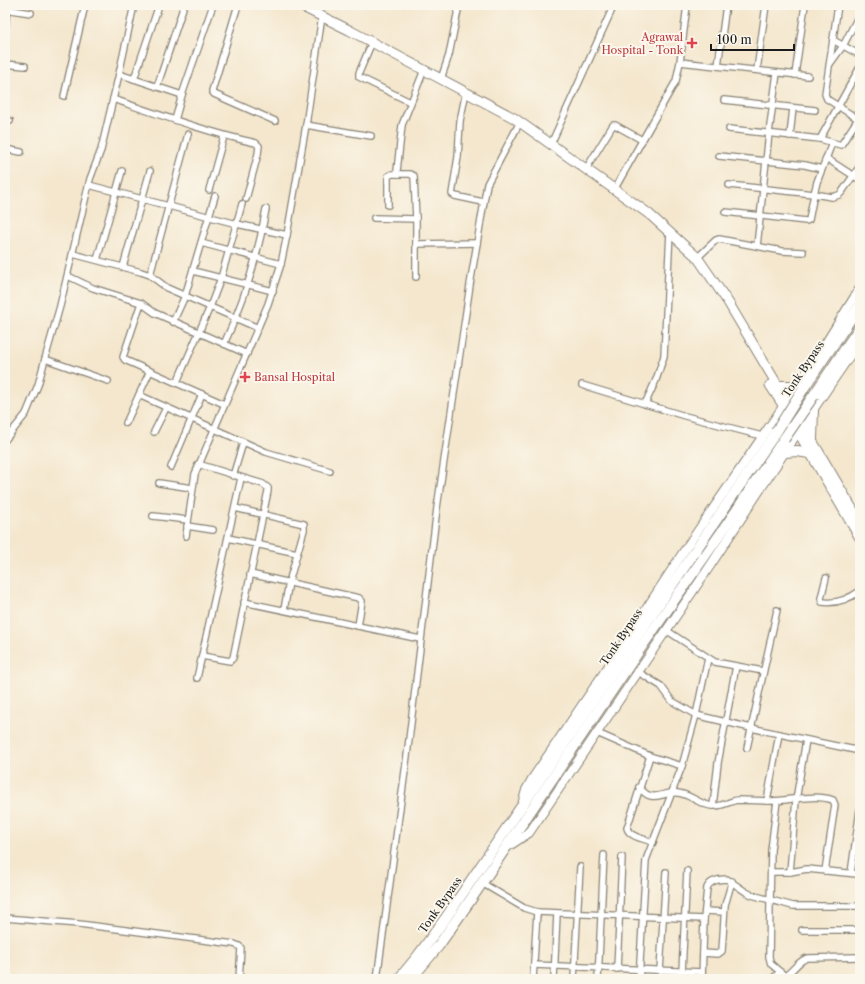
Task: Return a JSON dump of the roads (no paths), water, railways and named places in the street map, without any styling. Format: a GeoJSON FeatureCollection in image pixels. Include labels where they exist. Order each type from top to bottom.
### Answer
{"type":"FeatureCollection","features":[{"type":"Feature","properties":{"kind":"highway","name":"Tonk Bypass"},"geometry":{"type":"LineString","coordinates":[[398,979],[418,956],[445,918],[776,432],[799,387],[860,305]]}},
{"type":"Feature","properties":{"kind":"highway"},"geometry":{"type":"LineString","coordinates":[[411,979],[439,945],[482,883],[640,649],[737,510],[860,326]]}},
{"type":"Feature","properties":{"kind":"highway"},"geometry":{"type":"LineString","coordinates":[[778,386],[799,387]]}},
{"type":"Feature","properties":{"kind":"highway"},"geometry":{"type":"LineString","coordinates":[[785,402],[800,429],[810,453],[860,537]]}},
{"type":"Feature","properties":{"kind":"highway"},"geometry":{"type":"LineString","coordinates":[[812,442],[813,410]]}},
{"type":"Feature","properties":{"kind":"highway"},"geometry":{"type":"LineString","coordinates":[[800,429],[812,442],[860,523]]}},
{"type":"Feature","properties":{"kind":"highway"},"geometry":{"type":"LineString","coordinates":[[785,452],[796,451],[810,453]]}},
{"type":"Feature","properties":{"kind":"main road"},"geometry":{"type":"LineString","coordinates":[[299,5],[442,79],[520,122],[649,214],[670,232],[696,259],[728,302],[778,386],[785,402]]}},
{"type":"Feature","properties":{"kind":"main road"},"geometry":{"type":"LineString","coordinates":[[696,259],[785,402]]}},
{"type":"Feature","properties":{"kind":"street"},"geometry":{"type":"LineString","coordinates":[[64,96],[85,5]]}},
{"type":"Feature","properties":{"kind":"street"},"geometry":{"type":"LineString","coordinates":[[5,440],[26,414],[38,385],[68,276],[89,185],[113,99],[134,5]]}},
{"type":"Feature","properties":{"kind":"street"},"geometry":{"type":"LineString","coordinates":[[134,79],[159,5]]}},
{"type":"Feature","properties":{"kind":"street"},"geometry":{"type":"LineString","coordinates":[[157,86],[184,5]]}},
{"type":"Feature","properties":{"kind":"street"},"geometry":{"type":"LineString","coordinates":[[175,120],[213,5]]}},
{"type":"Feature","properties":{"kind":"street"},"geometry":{"type":"LineString","coordinates":[[238,5],[212,91],[214,94],[275,121]]}},
{"type":"Feature","properties":{"kind":"street"},"geometry":{"type":"LineString","coordinates":[[442,79],[449,55],[459,5]]}},
{"type":"Feature","properties":{"kind":"street"},"geometry":{"type":"LineString","coordinates":[[551,144],[614,5]]}},
{"type":"Feature","properties":{"kind":"street"},"geometry":{"type":"LineString","coordinates":[[614,190],[676,82],[687,5]]}},
{"type":"Feature","properties":{"kind":"street"},"geometry":{"type":"LineString","coordinates":[[718,66],[726,5]]}},
{"type":"Feature","properties":{"kind":"street"},"geometry":{"type":"LineString","coordinates":[[757,70],[766,5]]}},
{"type":"Feature","properties":{"kind":"street"},"geometry":{"type":"LineString","coordinates":[[795,75],[805,5]]}},
{"type":"Feature","properties":{"kind":"street"},"geometry":{"type":"LineString","coordinates":[[729,130],[820,139],[841,145],[843,144],[859,117],[837,106],[827,99],[825,94],[838,5]]}},
{"type":"Feature","properties":{"kind":"street"},"geometry":{"type":"LineString","coordinates":[[5,27],[6,9],[31,13]]}},
{"type":"Feature","properties":{"kind":"street"},"geometry":{"type":"LineString","coordinates":[[830,64],[858,22],[860,13]]}},
{"type":"Feature","properties":{"kind":"street"},"geometry":{"type":"LineString","coordinates":[[186,536],[192,488],[198,464],[273,292],[281,264],[306,125],[322,16]]}},
{"type":"Feature","properties":{"kind":"street"},"geometry":{"type":"LineString","coordinates":[[833,40],[860,55]]}},
{"type":"Feature","properties":{"kind":"street"},"geometry":{"type":"LineString","coordinates":[[372,42],[359,73],[359,77],[410,102]]}},
{"type":"Feature","properties":{"kind":"street"},"geometry":{"type":"LineString","coordinates":[[680,62],[808,76]]}},
{"type":"Feature","properties":{"kind":"street"},"geometry":{"type":"LineString","coordinates":[[5,64],[25,66]]}},
{"type":"Feature","properties":{"kind":"street"},"geometry":{"type":"LineString","coordinates":[[820,139],[860,67]]}},
{"type":"Feature","properties":{"kind":"street"},"geometry":{"type":"LineString","coordinates":[[398,174],[397,171],[401,131],[410,102],[424,70]]}},
{"type":"Feature","properties":{"kind":"street"},"geometry":{"type":"LineString","coordinates":[[757,246],[777,73]]}},
{"type":"Feature","properties":{"kind":"street"},"geometry":{"type":"LineString","coordinates":[[119,74],[182,95]]}},
{"type":"Feature","properties":{"kind":"street"},"geometry":{"type":"LineString","coordinates":[[466,92],[460,121],[458,157],[452,194],[455,196],[484,202]]}},
{"type":"Feature","properties":{"kind":"street"},"geometry":{"type":"LineString","coordinates":[[113,99],[224,136],[259,146],[246,199]]}},
{"type":"Feature","properties":{"kind":"street"},"geometry":{"type":"LineString","coordinates":[[724,100],[815,110]]}},
{"type":"Feature","properties":{"kind":"street"},"geometry":{"type":"LineString","coordinates":[[790,136],[793,108]]}},
{"type":"Feature","properties":{"kind":"street"},"geometry":{"type":"LineString","coordinates":[[377,979],[407,756],[437,508],[486,184],[520,122]]}},
{"type":"Feature","properties":{"kind":"street"},"geometry":{"type":"LineString","coordinates":[[306,125],[371,136]]}},
{"type":"Feature","properties":{"kind":"street"},"geometry":{"type":"LineString","coordinates":[[586,170],[613,126],[615,125],[642,140]]}},
{"type":"Feature","properties":{"kind":"street"},"geometry":{"type":"LineString","coordinates":[[150,275],[188,134]]}},
{"type":"Feature","properties":{"kind":"street"},"geometry":{"type":"LineString","coordinates":[[209,190],[224,136]]}},
{"type":"Feature","properties":{"kind":"street"},"geometry":{"type":"LineString","coordinates":[[725,212],[806,221],[809,220],[814,194],[832,143]]}},
{"type":"Feature","properties":{"kind":"street"},"geometry":{"type":"LineString","coordinates":[[5,149],[21,152]]}},
{"type":"Feature","properties":{"kind":"street"},"geometry":{"type":"LineString","coordinates":[[719,156],[766,160],[805,165],[822,169]]}},
{"type":"Feature","properties":{"kind":"street"},"geometry":{"type":"LineString","coordinates":[[826,158],[860,180]]}},
{"type":"Feature","properties":{"kind":"street"},"geometry":{"type":"LineString","coordinates":[[729,185],[832,197],[839,195],[860,166]]}},
{"type":"Feature","properties":{"kind":"street"},"geometry":{"type":"LineString","coordinates":[[97,260],[122,170]]}},
{"type":"Feature","properties":{"kind":"street"},"geometry":{"type":"LineString","coordinates":[[123,267],[150,171]]}},
{"type":"Feature","properties":{"kind":"street"},"geometry":{"type":"LineString","coordinates":[[388,206],[388,176],[392,174],[410,174],[414,176],[416,277]]}},
{"type":"Feature","properties":{"kind":"street"},"geometry":{"type":"LineString","coordinates":[[89,185],[169,207],[287,235]]}},
{"type":"Feature","properties":{"kind":"street"},"geometry":{"type":"LineString","coordinates":[[173,322],[185,296],[215,196]]}},
{"type":"Feature","properties":{"kind":"street"},"geometry":{"type":"LineString","coordinates":[[177,382],[221,278],[230,251],[242,204]]}},
{"type":"Feature","properties":{"kind":"street"},"geometry":{"type":"LineString","coordinates":[[224,344],[236,318],[247,285],[263,230],[266,209]]}},
{"type":"Feature","properties":{"kind":"street"},"geometry":{"type":"LineString","coordinates":[[374,218],[416,219]]}},
{"type":"Feature","properties":{"kind":"street"},"geometry":{"type":"LineString","coordinates":[[645,404],[656,380],[664,356],[670,232]]}},
{"type":"Feature","properties":{"kind":"street"},"geometry":{"type":"LineString","coordinates":[[696,259],[713,243],[719,240],[782,251],[803,252]]}},
{"type":"Feature","properties":{"kind":"street"},"geometry":{"type":"LineString","coordinates":[[201,243],[281,264]]}},
{"type":"Feature","properties":{"kind":"street"},"geometry":{"type":"LineString","coordinates":[[416,244],[476,244]]}},
{"type":"Feature","properties":{"kind":"street"},"geometry":{"type":"LineString","coordinates":[[73,254],[150,275],[160,284],[258,328]]}},
{"type":"Feature","properties":{"kind":"street"},"geometry":{"type":"LineString","coordinates":[[193,271],[273,292]]}},
{"type":"Feature","properties":{"kind":"street"},"geometry":{"type":"LineString","coordinates":[[68,276],[93,288],[141,303],[155,314],[247,354]]}},
{"type":"Feature","properties":{"kind":"street"},"geometry":{"type":"LineString","coordinates":[[522,805],[526,790],[532,779],[785,402],[799,387],[860,288]]}},
{"type":"Feature","properties":{"kind":"street"},"geometry":{"type":"LineString","coordinates":[[141,303],[123,357],[125,360],[224,404]]}},
{"type":"Feature","properties":{"kind":"street"},"geometry":{"type":"LineString","coordinates":[[506,848],[529,833],[860,341]]}},
{"type":"Feature","properties":{"kind":"street"},"geometry":{"type":"LineString","coordinates":[[45,359],[108,381]]}},
{"type":"Feature","properties":{"kind":"street"},"geometry":{"type":"LineString","coordinates":[[126,423],[150,371]]}},
{"type":"Feature","properties":{"kind":"street"},"geometry":{"type":"LineString","coordinates":[[582,385],[685,416],[762,436]]}},
{"type":"Feature","properties":{"kind":"street"},"geometry":{"type":"LineString","coordinates":[[171,468],[202,394]]}},
{"type":"Feature","properties":{"kind":"street"},"geometry":{"type":"LineString","coordinates":[[139,395],[243,443],[266,452],[330,470]]}},
{"type":"Feature","properties":{"kind":"street"},"geometry":{"type":"LineString","coordinates":[[154,432],[166,408]]}},
{"type":"Feature","properties":{"kind":"street"},"geometry":{"type":"LineString","coordinates":[[233,476],[243,443]]}},
{"type":"Feature","properties":{"kind":"street"},"geometry":{"type":"LineString","coordinates":[[198,464],[263,484],[268,488],[258,544],[250,574],[232,660],[228,661],[202,656]]}},
{"type":"Feature","properties":{"kind":"street"},"geometry":{"type":"LineString","coordinates":[[197,678],[241,478]]}},
{"type":"Feature","properties":{"kind":"street"},"geometry":{"type":"LineString","coordinates":[[159,483],[192,488]]}},
{"type":"Feature","properties":{"kind":"street"},"geometry":{"type":"LineString","coordinates":[[235,508],[304,524],[304,530],[289,582],[284,610]]}},
{"type":"Feature","properties":{"kind":"street"},"geometry":{"type":"LineString","coordinates":[[152,516],[213,530]]}},
{"type":"Feature","properties":{"kind":"street"},"geometry":{"type":"LineString","coordinates":[[228,538],[297,553]]}},
{"type":"Feature","properties":{"kind":"street"},"geometry":{"type":"LineString","coordinates":[[250,574],[361,599],[362,604],[358,626]]}},
{"type":"Feature","properties":{"kind":"street"},"geometry":{"type":"LineString","coordinates":[[826,578],[821,598],[822,602],[843,600],[852,597],[860,591]]}},
{"type":"Feature","properties":{"kind":"street"},"geometry":{"type":"LineString","coordinates":[[244,602],[420,639]]}},
{"type":"Feature","properties":{"kind":"street"},"geometry":{"type":"LineString","coordinates":[[747,748],[777,610]]}},
{"type":"Feature","properties":{"kind":"street"},"geometry":{"type":"LineString","coordinates":[[666,630],[708,658],[722,664],[763,670]]}},
{"type":"Feature","properties":{"kind":"street"},"geometry":{"type":"LineString","coordinates":[[639,979],[646,860],[682,766],[696,715],[708,658]]}},
{"type":"Feature","properties":{"kind":"street"},"geometry":{"type":"LineString","coordinates":[[713,806],[718,763],[736,666]]}},
{"type":"Feature","properties":{"kind":"street"},"geometry":{"type":"LineString","coordinates":[[638,672],[661,686],[672,701],[696,715],[860,752]]}},
{"type":"Feature","properties":{"kind":"street"},"geometry":{"type":"LineString","coordinates":[[597,733],[650,756],[682,766]]}},
{"type":"Feature","properties":{"kind":"street"},"geometry":{"type":"LineString","coordinates":[[767,801],[778,734]]}},
{"type":"Feature","properties":{"kind":"street"},"geometry":{"type":"LineString","coordinates":[[790,872],[796,800],[806,740]]}},
{"type":"Feature","properties":{"kind":"street"},"geometry":{"type":"LineString","coordinates":[[650,756],[627,831],[632,835],[653,842]]}},
{"type":"Feature","properties":{"kind":"street"},"geometry":{"type":"LineString","coordinates":[[639,788],[649,796],[656,797],[678,792],[696,799],[706,805],[713,806],[739,800],[776,801],[812,798],[829,799],[835,802],[825,871]]}},
{"type":"Feature","properties":{"kind":"street"},"geometry":{"type":"LineString","coordinates":[[776,801],[771,850],[769,961],[770,964],[784,976]]}},
{"type":"Feature","properties":{"kind":"street"},"geometry":{"type":"LineString","coordinates":[[851,873],[860,810]]}},
{"type":"Feature","properties":{"kind":"street"},"geometry":{"type":"LineString","coordinates":[[598,979],[604,855]]}},
{"type":"Feature","properties":{"kind":"street"},"geometry":{"type":"LineString","coordinates":[[617,969],[622,857]]}},
{"type":"Feature","properties":{"kind":"street"},"geometry":{"type":"LineString","coordinates":[[574,979],[579,915],[580,866]]}},
{"type":"Feature","properties":{"kind":"street"},"geometry":{"type":"LineString","coordinates":[[771,872],[790,872],[807,869],[860,875]]}},
{"type":"Feature","properties":{"kind":"street"},"geometry":{"type":"LineString","coordinates":[[682,972],[687,871]]}},
{"type":"Feature","properties":{"kind":"street"},"geometry":{"type":"LineString","coordinates":[[660,971],[666,872]]}},
{"type":"Feature","properties":{"kind":"street"},"geometry":{"type":"LineString","coordinates":[[702,979],[704,911],[708,884],[712,881],[726,879],[732,881],[746,892],[793,906],[860,906]]}},
{"type":"Feature","properties":{"kind":"street"},"geometry":{"type":"LineString","coordinates":[[703,953],[718,954],[722,951],[725,901],[732,881]]}},
{"type":"Feature","properties":{"kind":"street"},"geometry":{"type":"LineString","coordinates":[[482,883],[524,908],[537,912],[642,918],[704,919]]}},
{"type":"Feature","properties":{"kind":"street"},"geometry":{"type":"LineString","coordinates":[[704,911],[724,912]]}},
{"type":"Feature","properties":{"kind":"street"},"geometry":{"type":"LineString","coordinates":[[533,979],[537,912]]}},
{"type":"Feature","properties":{"kind":"street"},"geometry":{"type":"LineString","coordinates":[[554,979],[557,914]]}},
{"type":"Feature","properties":{"kind":"street"},"geometry":{"type":"LineString","coordinates":[[5,918],[79,924],[234,944],[241,948],[239,979]]}},
{"type":"Feature","properties":{"kind":"street"},"geometry":{"type":"LineString","coordinates":[[802,930],[860,930]]}},
{"type":"Feature","properties":{"kind":"street"},"geometry":{"type":"LineString","coordinates":[[772,979],[784,976],[807,958],[860,957]]}},
{"type":"Feature","properties":{"kind":"street"},"geometry":{"type":"LineString","coordinates":[[534,965],[702,972]]}},
{"type":"Feature","properties":{"kind":"place","name":"Agrawal Hospital - Tonk"},"geometry":{"type":"Point","coordinates":[692,43]}},
{"type":"Feature","properties":{"kind":"place","name":"Bansal Hospital"},"geometry":{"type":"Point","coordinates":[245,377]}}]}
